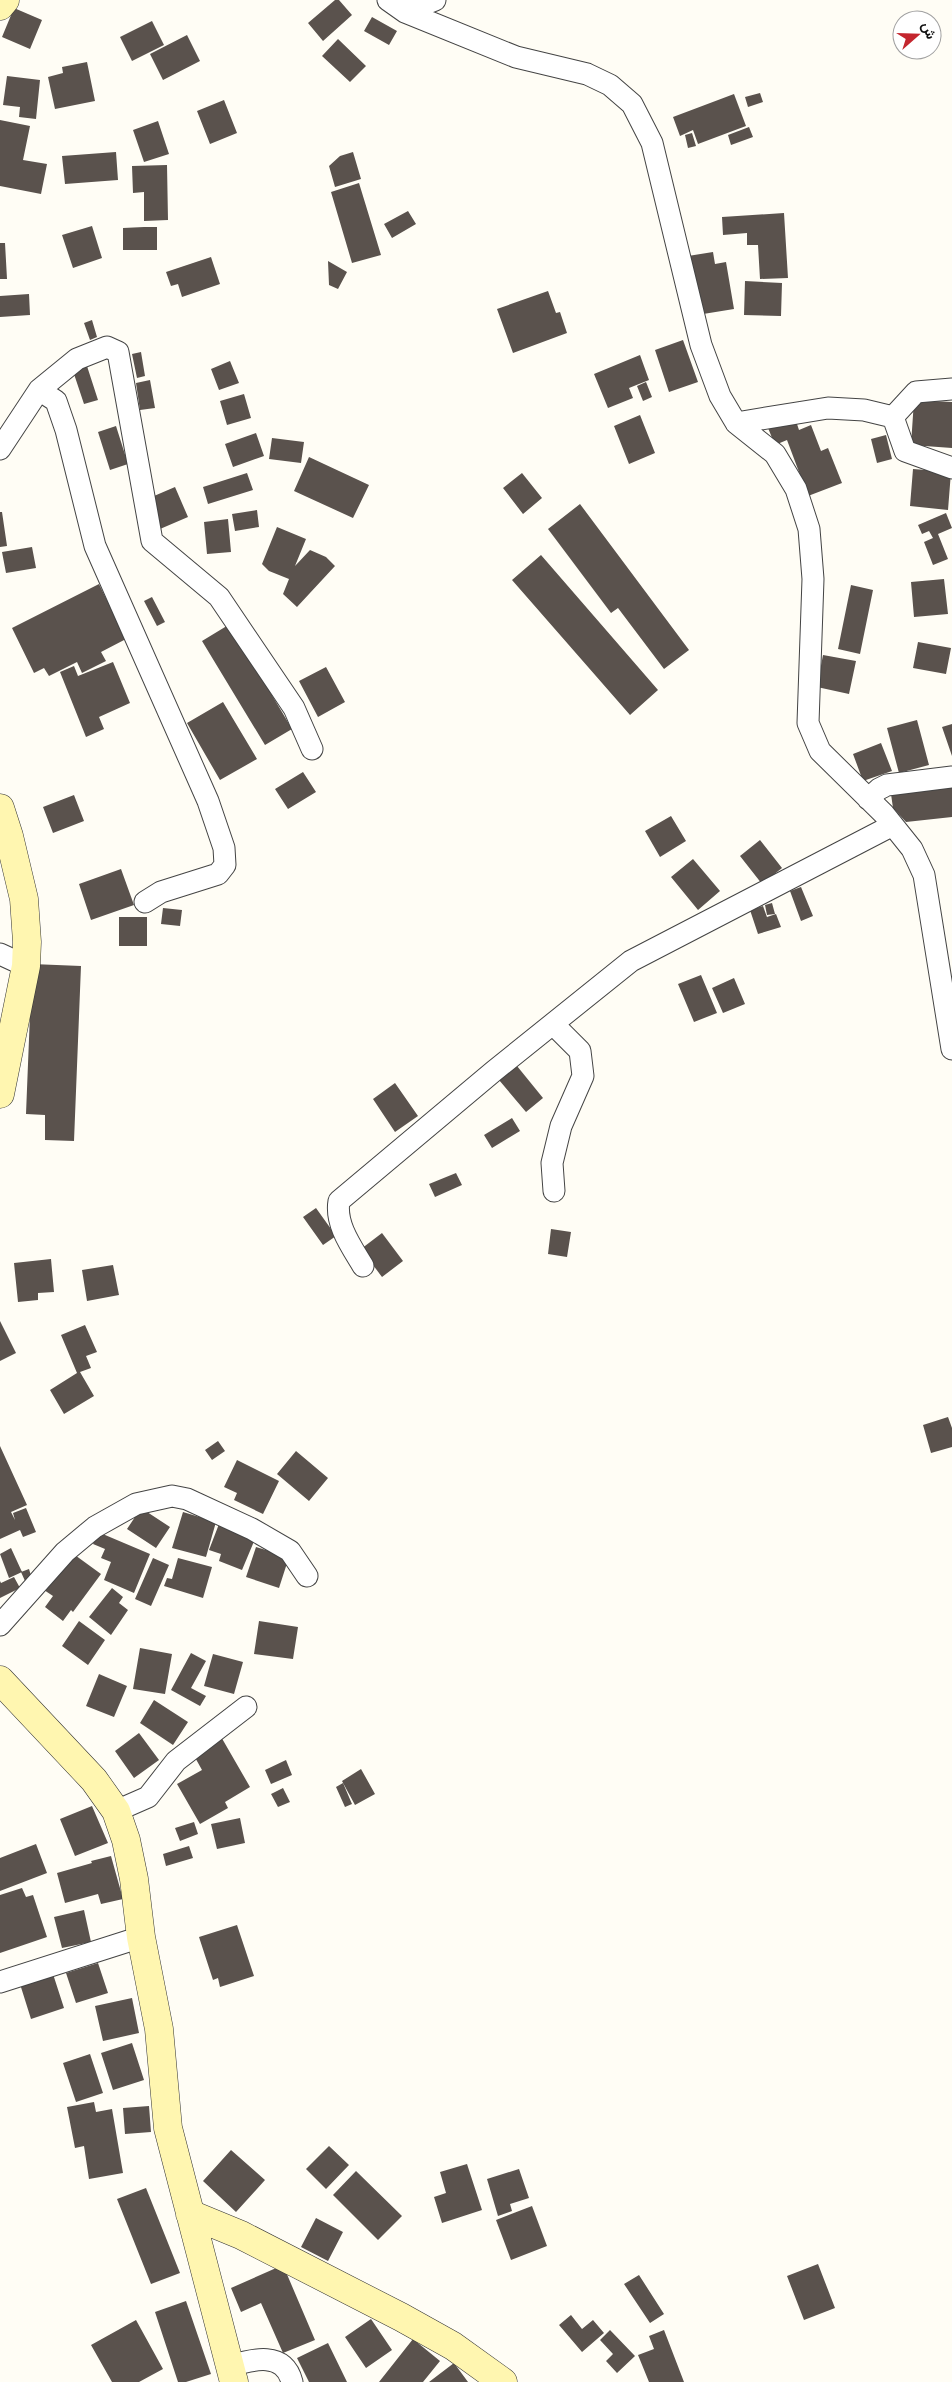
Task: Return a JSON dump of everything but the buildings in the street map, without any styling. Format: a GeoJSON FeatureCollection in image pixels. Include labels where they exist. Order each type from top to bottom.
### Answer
{"type":"FeatureCollection","features":[{"type":"Feature","properties":{"kind":"main road"},"geometry":{"type":"LineString","coordinates":[[0,6],[4,0]]}},
{"type":"Feature","properties":{"kind":"main road"},"geometry":{"type":"LineString","coordinates":[[0,808],[24,898],[27,942],[26,966],[0,1094]]}},
{"type":"Feature","properties":{"kind":"main road"},"geometry":{"type":"LineString","coordinates":[[0,1680],[94,1780],[116,1810],[126,1840],[134,1879],[142,1937],[159,2029],[168,2128],[232,2374]]}},
{"type":"Feature","properties":{"kind":"main road"},"geometry":{"type":"LineString","coordinates":[[190,2214],[241,2235],[401,2317],[453,2346],[503,2382]]}},
{"type":"Feature","properties":{"kind":"street"},"geometry":{"type":"LineString","coordinates":[[397,6],[435,0]]}},
{"type":"Feature","properties":{"kind":"street"},"geometry":{"type":"LineString","coordinates":[[397,6],[516,57],[587,74],[610,85],[632,104],[652,143],[701,345],[720,396],[736,423],[775,454],[796,489],[809,529],[813,579],[808,723],[820,751],[893,825],[912,848],[924,875],[952,1049]]}},
{"type":"Feature","properties":{"kind":"street"},"geometry":{"type":"LineString","coordinates":[[0,449],[39,390],[76,359],[107,347],[118,352],[152,541],[219,597],[294,708],[312,750]]}},
{"type":"Feature","properties":{"kind":"street"},"geometry":{"type":"LineString","coordinates":[[893,417],[916,392],[952,389]]}},
{"type":"Feature","properties":{"kind":"street"},"geometry":{"type":"LineString","coordinates":[[39,390],[56,401],[66,430],[95,546],[208,801],[224,848],[225,865],[218,874],[161,892],[145,902]]}},
{"type":"Feature","properties":{"kind":"street"},"geometry":{"type":"LineString","coordinates":[[736,423],[828,408],[864,410],[893,417]]}},
{"type":"Feature","properties":{"kind":"street"},"geometry":{"type":"LineString","coordinates":[[893,417],[905,451],[952,468]]}},
{"type":"Feature","properties":{"kind":"street"},"geometry":{"type":"LineString","coordinates":[[868,799],[879,789],[887,786],[952,778]]}},
{"type":"Feature","properties":{"kind":"street"},"geometry":{"type":"LineString","coordinates":[[363,1266],[350,1245],[337,1214],[338,1201],[631,961],[893,825]]}},
{"type":"Feature","properties":{"kind":"street"},"geometry":{"type":"LineString","coordinates":[[0,954],[26,966]]}},
{"type":"Feature","properties":{"kind":"street"},"geometry":{"type":"LineString","coordinates":[[553,1024],[580,1050],[583,1076],[562,1126],[552,1163],[554,1191]]}},
{"type":"Feature","properties":{"kind":"street"},"geometry":{"type":"LineString","coordinates":[[0,1625],[65,1552],[95,1527],[136,1504],[172,1496],[195,1502],[252,1529],[290,1551],[307,1576]]}},
{"type":"Feature","properties":{"kind":"street"},"geometry":{"type":"LineString","coordinates":[[116,1810],[148,1797],[176,1761],[246,1707]]}},
{"type":"Feature","properties":{"kind":"street"},"geometry":{"type":"LineString","coordinates":[[0,1982],[142,1937]]}},
{"type":"Feature","properties":{"kind":"street"},"geometry":{"type":"LineString","coordinates":[[232,2374],[255,2359],[267,2359],[281,2364],[290,2374],[292,2382]]}}]}
